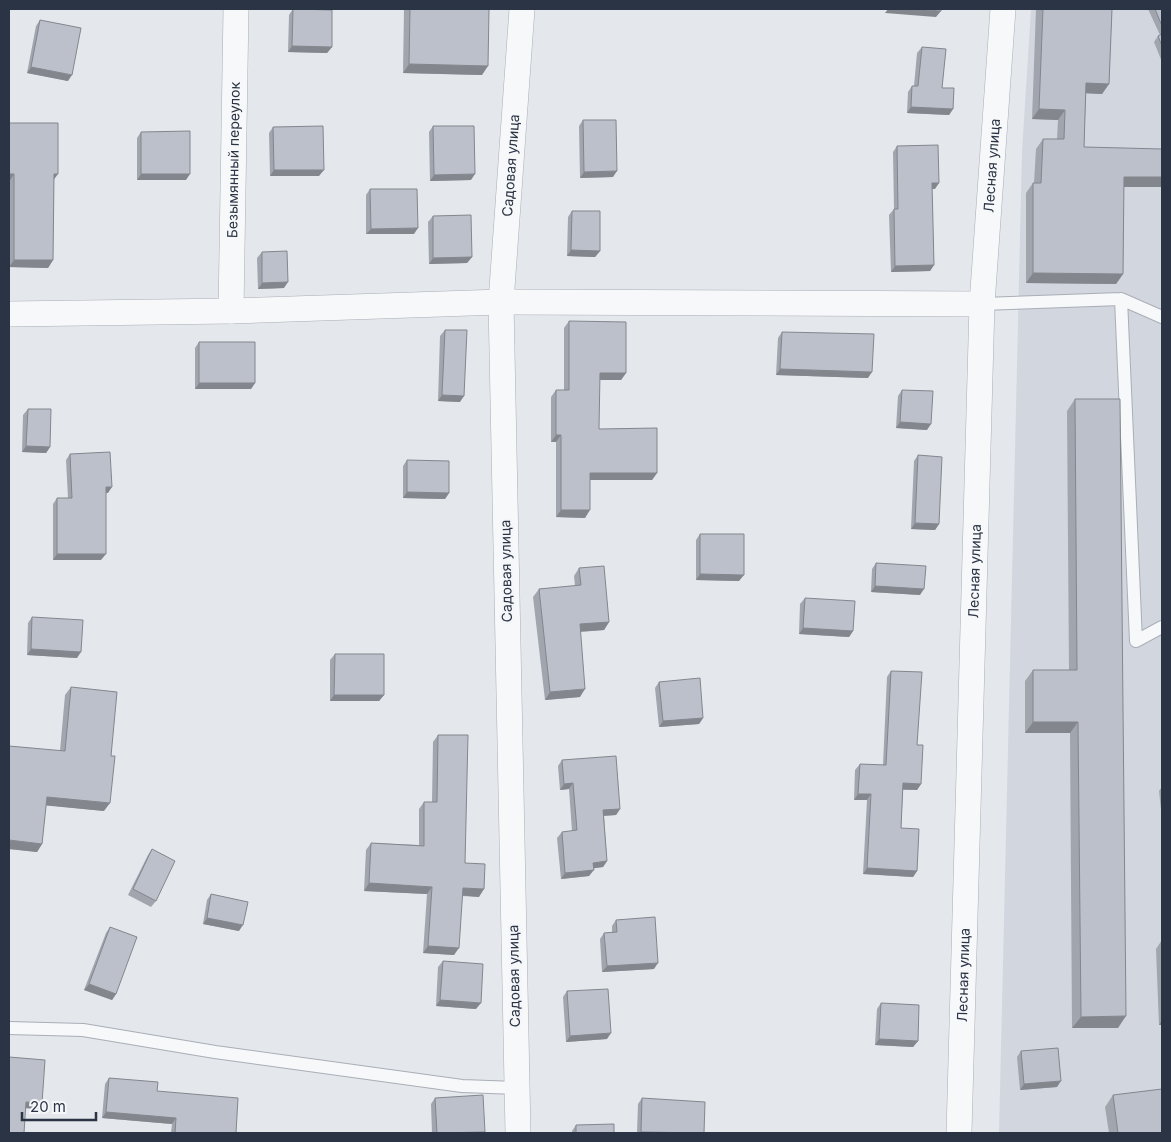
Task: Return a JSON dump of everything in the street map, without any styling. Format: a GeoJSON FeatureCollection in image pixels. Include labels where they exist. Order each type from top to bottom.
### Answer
{"type":"FeatureCollection","features":[{"type":"Feature","properties":{"kind":"street","name":"Безымянный переулок"},"geometry":{"type":"LineString","coordinates":[[231,312],[236,9]]}},
{"type":"Feature","properties":{"kind":"street","name":"Садовая улица"},"geometry":{"type":"LineString","coordinates":[[518,1133],[501,302],[522,9]]}},
{"type":"Feature","properties":{"kind":"street","name":"Лесная улица"},"geometry":{"type":"LineString","coordinates":[[959,1133],[982,304],[1003,9]]}},
{"type":"Feature","properties":{"kind":"street"},"geometry":{"type":"LineString","coordinates":[[9,314],[231,312],[501,302],[982,304]]}},
{"type":"Feature","properties":{"kind":"lane"},"geometry":{"type":"LineString","coordinates":[[1121,299],[1136,641],[1162,627]]}},
{"type":"Feature","properties":{"kind":"lane"},"geometry":{"type":"LineString","coordinates":[[982,304],[1121,299],[1162,317]]}},
{"type":"Feature","properties":{"kind":"lane"},"geometry":{"type":"LineString","coordinates":[[9,1028],[83,1030],[462,1086],[516,1088]]}},
{"type":"Feature","properties":{"kind":"shaded area"},"geometry":{"type":"Polygon","coordinates":[[[1031,9],[1162,9],[1162,1133],[999,1133],[1022,152],[1031,9]]]}},
{"type":"Feature","properties":{"kind":"building"},"geometry":{"type":"Polygon","coordinates":[[[293,9],[332,10],[332,47],[292,46],[293,9]]]}},
{"type":"Feature","properties":{"kind":"building"},"geometry":{"type":"Polygon","coordinates":[[[410,9],[489,9],[488,66],[409,64],[410,9]]]}},
{"type":"Feature","properties":{"kind":"building"},"geometry":{"type":"Polygon","coordinates":[[[911,9],[941,9],[941,11],[911,9]]]}},
{"type":"Feature","properties":{"kind":"building"},"geometry":{"type":"Polygon","coordinates":[[[1043,9],[1112,9],[1109,84],[1086,83],[1084,147],[1162,149],[1162,177],[1124,177],[1123,274],[1033,273],[1033,183],[1041,183],[1043,139],[1064,139],[1065,110],[1039,109],[1043,9]]]}},
{"type":"Feature","properties":{"kind":"building"},"geometry":{"type":"Polygon","coordinates":[[[1155,9],[1162,9],[1162,26],[1155,9]]]}},
{"type":"Feature","properties":{"kind":"building"},"geometry":{"type":"Polygon","coordinates":[[[40,20],[81,28],[72,75],[31,67],[40,20]]]}},
{"type":"Feature","properties":{"kind":"building"},"geometry":{"type":"Polygon","coordinates":[[[1162,34],[1162,46],[1158,36],[1162,34]]]}},
{"type":"Feature","properties":{"kind":"building"},"geometry":{"type":"Polygon","coordinates":[[[922,47],[946,49],[942,88],[954,88],[953,109],[911,107],[912,86],[918,86],[922,47]]]}},
{"type":"Feature","properties":{"kind":"building"},"geometry":{"type":"Polygon","coordinates":[[[583,120],[616,120],[617,171],[584,172],[583,120]]]}},
{"type":"Feature","properties":{"kind":"building"},"geometry":{"type":"Polygon","coordinates":[[[9,123],[58,123],[58,174],[54,174],[53,260],[14,260],[14,174],[9,174],[9,123]]]}},
{"type":"Feature","properties":{"kind":"building"},"geometry":{"type":"Polygon","coordinates":[[[323,126],[324,170],[274,170],[273,127],[323,126]]]}},
{"type":"Feature","properties":{"kind":"building"},"geometry":{"type":"Polygon","coordinates":[[[433,126],[474,126],[475,174],[434,175],[433,126]]]}},
{"type":"Feature","properties":{"kind":"building"},"geometry":{"type":"Polygon","coordinates":[[[190,131],[190,174],[141,174],[141,132],[190,131]]]}},
{"type":"Feature","properties":{"kind":"building"},"geometry":{"type":"Polygon","coordinates":[[[938,145],[939,183],[932,183],[934,265],[895,266],[894,209],[898,209],[897,146],[938,145]]]}},
{"type":"Feature","properties":{"kind":"building"},"geometry":{"type":"Polygon","coordinates":[[[370,189],[417,189],[418,228],[371,229],[370,189]]]}},
{"type":"Feature","properties":{"kind":"building"},"geometry":{"type":"Polygon","coordinates":[[[572,211],[600,211],[600,251],[571,250],[572,211]]]}},
{"type":"Feature","properties":{"kind":"building"},"geometry":{"type":"Polygon","coordinates":[[[471,215],[472,257],[433,258],[433,216],[471,215]]]}},
{"type":"Feature","properties":{"kind":"building"},"geometry":{"type":"Polygon","coordinates":[[[287,251],[288,282],[262,283],[262,252],[287,251]]]}},
{"type":"Feature","properties":{"kind":"building"},"geometry":{"type":"Polygon","coordinates":[[[569,321],[626,322],[626,373],[600,373],[599,429],[657,428],[657,473],[590,473],[590,510],[561,510],[561,435],[556,435],[556,390],[569,390],[569,321]]]}},
{"type":"Feature","properties":{"kind":"building"},"geometry":{"type":"Polygon","coordinates":[[[445,330],[467,330],[464,396],[442,395],[445,330]]]}},
{"type":"Feature","properties":{"kind":"building"},"geometry":{"type":"Polygon","coordinates":[[[782,332],[874,334],[872,372],[780,369],[782,332]]]}},
{"type":"Feature","properties":{"kind":"building"},"geometry":{"type":"Polygon","coordinates":[[[199,342],[255,342],[255,383],[199,383],[199,342]]]}},
{"type":"Feature","properties":{"kind":"building"},"geometry":{"type":"Polygon","coordinates":[[[902,390],[933,391],[931,424],[900,422],[902,390]]]}},
{"type":"Feature","properties":{"kind":"building"},"geometry":{"type":"Polygon","coordinates":[[[1075,399],[1120,399],[1126,1016],[1081,1017],[1078,722],[1033,722],[1033,670],[1077,670],[1075,399]]]}},
{"type":"Feature","properties":{"kind":"building"},"geometry":{"type":"Polygon","coordinates":[[[28,409],[51,409],[50,447],[26,446],[28,409]]]}},
{"type":"Feature","properties":{"kind":"building"},"geometry":{"type":"Polygon","coordinates":[[[110,452],[112,487],[106,487],[106,554],[57,554],[57,498],[72,498],[70,454],[110,452]]]}},
{"type":"Feature","properties":{"kind":"building"},"geometry":{"type":"Polygon","coordinates":[[[918,455],[942,457],[939,524],[915,523],[918,455]]]}},
{"type":"Feature","properties":{"kind":"building"},"geometry":{"type":"Polygon","coordinates":[[[407,460],[449,461],[449,493],[407,492],[407,460]]]}},
{"type":"Feature","properties":{"kind":"building"},"geometry":{"type":"Polygon","coordinates":[[[700,534],[744,534],[744,575],[700,574],[700,534]]]}},
{"type":"Feature","properties":{"kind":"building"},"geometry":{"type":"Polygon","coordinates":[[[876,563],[926,566],[924,589],[875,586],[876,563]]]}},
{"type":"Feature","properties":{"kind":"building"},"geometry":{"type":"Polygon","coordinates":[[[604,566],[609,622],[580,624],[585,689],[550,692],[539,589],[581,585],[579,568],[604,566]]]}},
{"type":"Feature","properties":{"kind":"building"},"geometry":{"type":"Polygon","coordinates":[[[805,598],[855,601],[853,631],[803,628],[805,598]]]}},
{"type":"Feature","properties":{"kind":"building"},"geometry":{"type":"Polygon","coordinates":[[[32,617],[83,620],[81,652],[31,649],[32,617]]]}},
{"type":"Feature","properties":{"kind":"building"},"geometry":{"type":"Polygon","coordinates":[[[335,654],[384,654],[384,695],[334,695],[335,654]]]}},
{"type":"Feature","properties":{"kind":"building"},"geometry":{"type":"Polygon","coordinates":[[[891,671],[922,672],[917,745],[923,745],[921,784],[903,783],[901,828],[919,829],[917,871],[867,868],[871,794],[858,794],[860,764],[886,765],[891,671]]]}},
{"type":"Feature","properties":{"kind":"building"},"geometry":{"type":"Polygon","coordinates":[[[700,678],[703,718],[663,721],[659,682],[700,678]]]}},
{"type":"Feature","properties":{"kind":"building"},"geometry":{"type":"Polygon","coordinates":[[[71,687],[117,692],[111,756],[115,756],[110,803],[47,797],[42,844],[9,840],[9,746],[65,751],[71,687]]]}},
{"type":"Feature","properties":{"kind":"building"},"geometry":{"type":"Polygon","coordinates":[[[438,735],[468,735],[465,863],[485,864],[484,889],[463,888],[459,948],[428,946],[432,887],[369,883],[371,843],[424,846],[424,802],[437,802],[438,735]]]}},
{"type":"Feature","properties":{"kind":"building"},"geometry":{"type":"Polygon","coordinates":[[[616,756],[620,809],[603,810],[607,861],[593,863],[594,870],[565,873],[562,832],[577,830],[573,783],[564,784],[562,760],[616,756]]]}},
{"type":"Feature","properties":{"kind":"building"},"geometry":{"type":"Polygon","coordinates":[[[152,849],[175,861],[156,901],[133,889],[152,849]]]}},
{"type":"Feature","properties":{"kind":"building"},"geometry":{"type":"Polygon","coordinates":[[[211,894],[248,902],[243,925],[207,918],[211,894]]]}},
{"type":"Feature","properties":{"kind":"building"},"geometry":{"type":"Polygon","coordinates":[[[655,917],[658,963],[607,966],[604,933],[617,932],[616,920],[655,917]]]}},
{"type":"Feature","properties":{"kind":"building"},"geometry":{"type":"Polygon","coordinates":[[[110,927],[137,937],[116,994],[89,984],[110,927]]]}},
{"type":"Feature","properties":{"kind":"building"},"geometry":{"type":"Polygon","coordinates":[[[443,961],[483,964],[481,1003],[440,1000],[443,961]]]}},
{"type":"Feature","properties":{"kind":"building"},"geometry":{"type":"Polygon","coordinates":[[[608,989],[611,1033],[570,1036],[567,991],[608,989]]]}},
{"type":"Feature","properties":{"kind":"building"},"geometry":{"type":"Polygon","coordinates":[[[881,1003],[919,1005],[918,1041],[879,1039],[881,1003]]]}},
{"type":"Feature","properties":{"kind":"building"},"geometry":{"type":"Polygon","coordinates":[[[1058,1048],[1061,1081],[1024,1084],[1021,1051],[1058,1048]]]}},
{"type":"Feature","properties":{"kind":"building"},"geometry":{"type":"Polygon","coordinates":[[[9,1057],[45,1060],[42,1103],[26,1102],[24,1133],[9,1133],[9,1057]]]}},
{"type":"Feature","properties":{"kind":"building"},"geometry":{"type":"Polygon","coordinates":[[[109,1078],[158,1082],[157,1091],[238,1098],[236,1133],[175,1133],[176,1118],[106,1112],[109,1078]]]}},
{"type":"Feature","properties":{"kind":"building"},"geometry":{"type":"Polygon","coordinates":[[[1162,1089],[1162,1133],[1118,1133],[1113,1095],[1162,1089]]]}},
{"type":"Feature","properties":{"kind":"building"},"geometry":{"type":"Polygon","coordinates":[[[483,1095],[485,1132],[437,1133],[435,1098],[483,1095]]]}},
{"type":"Feature","properties":{"kind":"building"},"geometry":{"type":"Polygon","coordinates":[[[642,1098],[705,1102],[704,1133],[641,1132],[642,1098]]]}},
{"type":"Feature","properties":{"kind":"building"},"geometry":{"type":"Polygon","coordinates":[[[614,1124],[614,1133],[576,1133],[576,1125],[614,1124]]]}}]}
